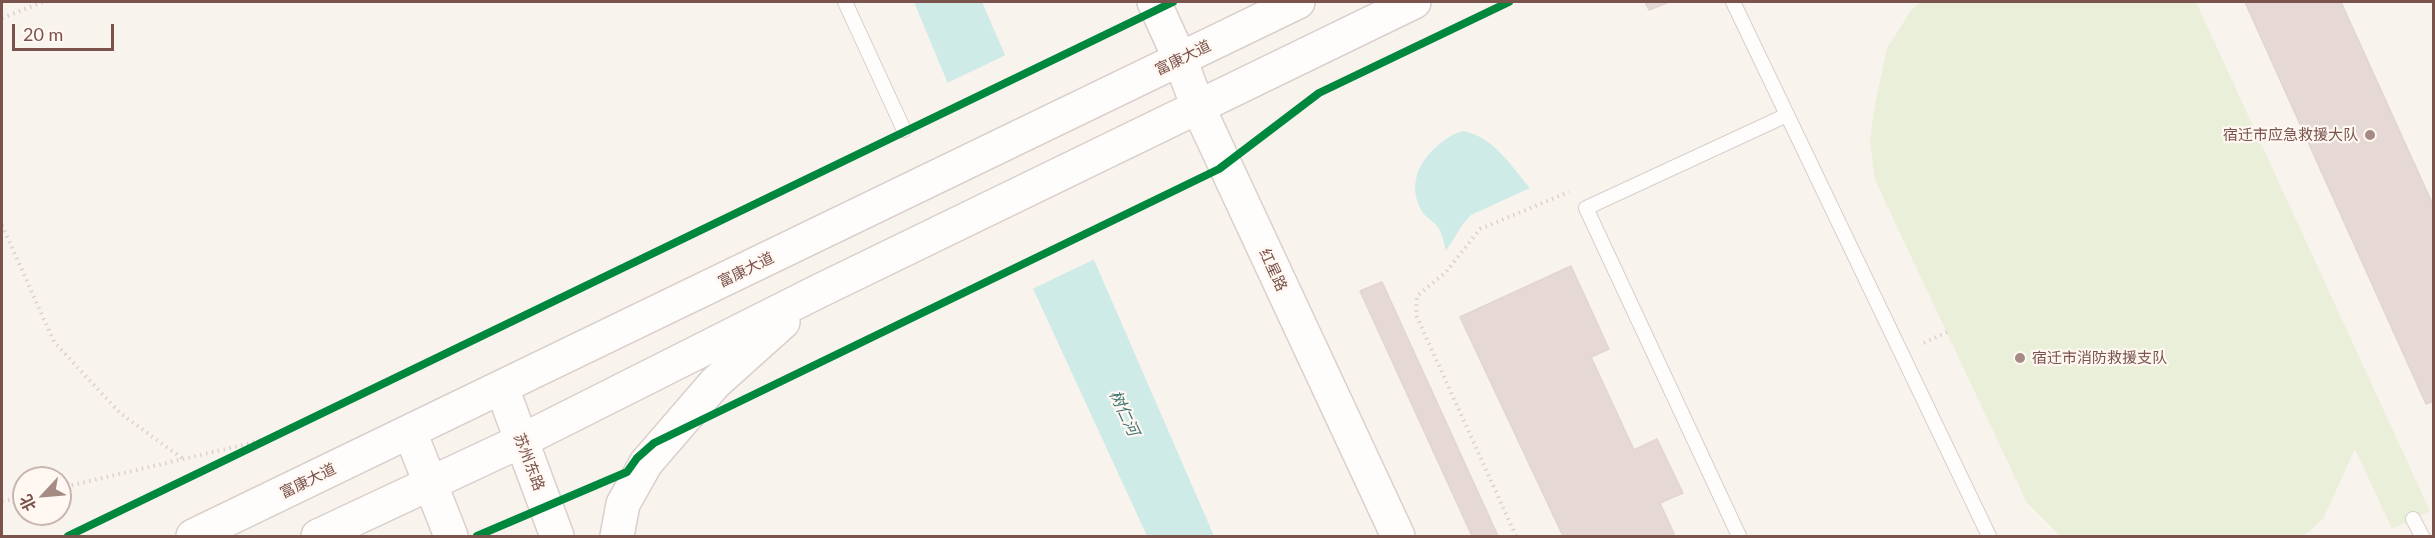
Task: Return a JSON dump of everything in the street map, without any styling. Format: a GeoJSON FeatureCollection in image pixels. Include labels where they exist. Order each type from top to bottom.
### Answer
{"type":"FeatureCollection","features":[{"type":"Feature","properties":{"kind":"street","name":"红星路"},"geometry":{"type":"LineString","coordinates":[[1154,2],[1180,59],[1197,107],[1398,537]]}},
{"type":"Feature","properties":{"kind":"street","name":"富康大道"},"geometry":{"type":"LineString","coordinates":[[193,537],[1298,2]]}},
{"type":"Feature","properties":{"kind":"street"},"geometry":{"type":"LineString","coordinates":[[318,537],[521,441],[817,292],[1414,2]]}},
{"type":"Feature","properties":{"kind":"street"},"geometry":{"type":"LineString","coordinates":[[617,537],[623,504],[652,456],[715,383],[817,292]]}},
{"type":"Feature","properties":{"kind":"street","name":"苏州东路"},"geometry":{"type":"LineString","coordinates":[[502,388],[557,537]]}},
{"type":"Feature","properties":{"kind":"street"},"geometry":{"type":"LineString","coordinates":[[410,432],[451,537]]}},
{"type":"Feature","properties":{"kind":"lane"},"geometry":{"type":"LineString","coordinates":[[845,2],[904,130]]}},
{"type":"Feature","properties":{"kind":"lane"},"geometry":{"type":"LineString","coordinates":[[1733,2],[1989,537]]}},
{"type":"Feature","properties":{"kind":"lane"},"geometry":{"type":"LineString","coordinates":[[1739,537],[1586,208],[1787,115]]}},
{"type":"Feature","properties":{"kind":"lane"},"geometry":{"type":"LineString","coordinates":[[2413,519],[2422,537]]}},
{"type":"Feature","properties":{"kind":"path"},"geometry":{"type":"LineString","coordinates":[[2,18],[43,2]]}},
{"type":"Feature","properties":{"kind":"path"},"geometry":{"type":"LineString","coordinates":[[1516,537],[1416,315],[1417,296],[1446,272],[1480,229],[1567,191],[1586,208]]}},
{"type":"Feature","properties":{"kind":"path"},"geometry":{"type":"LineString","coordinates":[[2,225],[54,342],[120,413],[183,459]]}},
{"type":"Feature","properties":{"kind":"path"},"geometry":{"type":"LineString","coordinates":[[229,458],[282,432]]}},
{"type":"Feature","properties":{"kind":"path"},"geometry":{"type":"LineString","coordinates":[[72,485],[272,438]]}},
{"type":"Feature","properties":{"kind":"green space"},"geometry":{"type":"Polygon","coordinates":[[[1921,2],[2196,2],[2430,511],[2392,529],[2355,449],[2323,519],[2304,536],[2060,536],[2027,503],[1875,180],[1870,143],[1874,109],[1887,48],[1912,9],[1921,2]]]}},
{"type":"Feature","properties":{"kind":"water","name":"树仁河"},"geometry":{"type":"Polygon","coordinates":[[[914,2],[982,2],[1214,536],[1147,536],[1035,293],[914,2]]]}},
{"type":"Feature","properties":{"kind":"water"},"geometry":{"type":"Polygon","coordinates":[[[1463,131],[1484,139],[1493,146],[1530,188],[1471,215],[1446,251],[1438,227],[1425,215],[1419,205],[1416,198],[1416,182],[1420,168],[1429,154],[1444,140],[1463,131]]]}},
{"type":"Feature","properties":{"kind":"pier"},"geometry":{"type":"Polygon","coordinates":[[[1008,54],[1097,258],[1030,290],[945,84],[1008,54]]]}},
{"type":"Feature","properties":{"kind":"building"},"geometry":{"type":"Polygon","coordinates":[[[1645,2],[1669,2],[1649,10],[1645,2]]]}},
{"type":"Feature","properties":{"kind":"building"},"geometry":{"type":"Polygon","coordinates":[[[2245,2],[2341,2],[2434,207],[2434,401],[2426,404],[2245,2]]]}},
{"type":"Feature","properties":{"kind":"building"},"geometry":{"type":"Polygon","coordinates":[[[1571,266],[1609,349],[1591,357],[1634,450],[1657,439],[1683,493],[1660,503],[1675,536],[1563,536],[1460,317],[1571,266]]]}},
{"type":"Feature","properties":{"kind":"building"},"geometry":{"type":"Polygon","coordinates":[[[1382,282],[1498,536],[1472,536],[1360,291],[1382,282]]]}},
{"type":"Feature","properties":{"kind":"cycle path"},"geometry":{"type":"LineString","coordinates":[[68,536],[1173,2]]}},
{"type":"Feature","properties":{"kind":"cycle path"},"geometry":{"type":"LineString","coordinates":[[477,536],[627,472],[637,458],[654,443],[1219,169],[1319,93],[1509,2]]}},
{"type":"Feature","properties":{"kind":"place","name":"宿迁市应急救援大队"},"geometry":{"type":"Point","coordinates":[2370,135]}},
{"type":"Feature","properties":{"kind":"place","name":"宿迁市消防救援支队"},"geometry":{"type":"Point","coordinates":[2020,358]}}]}
